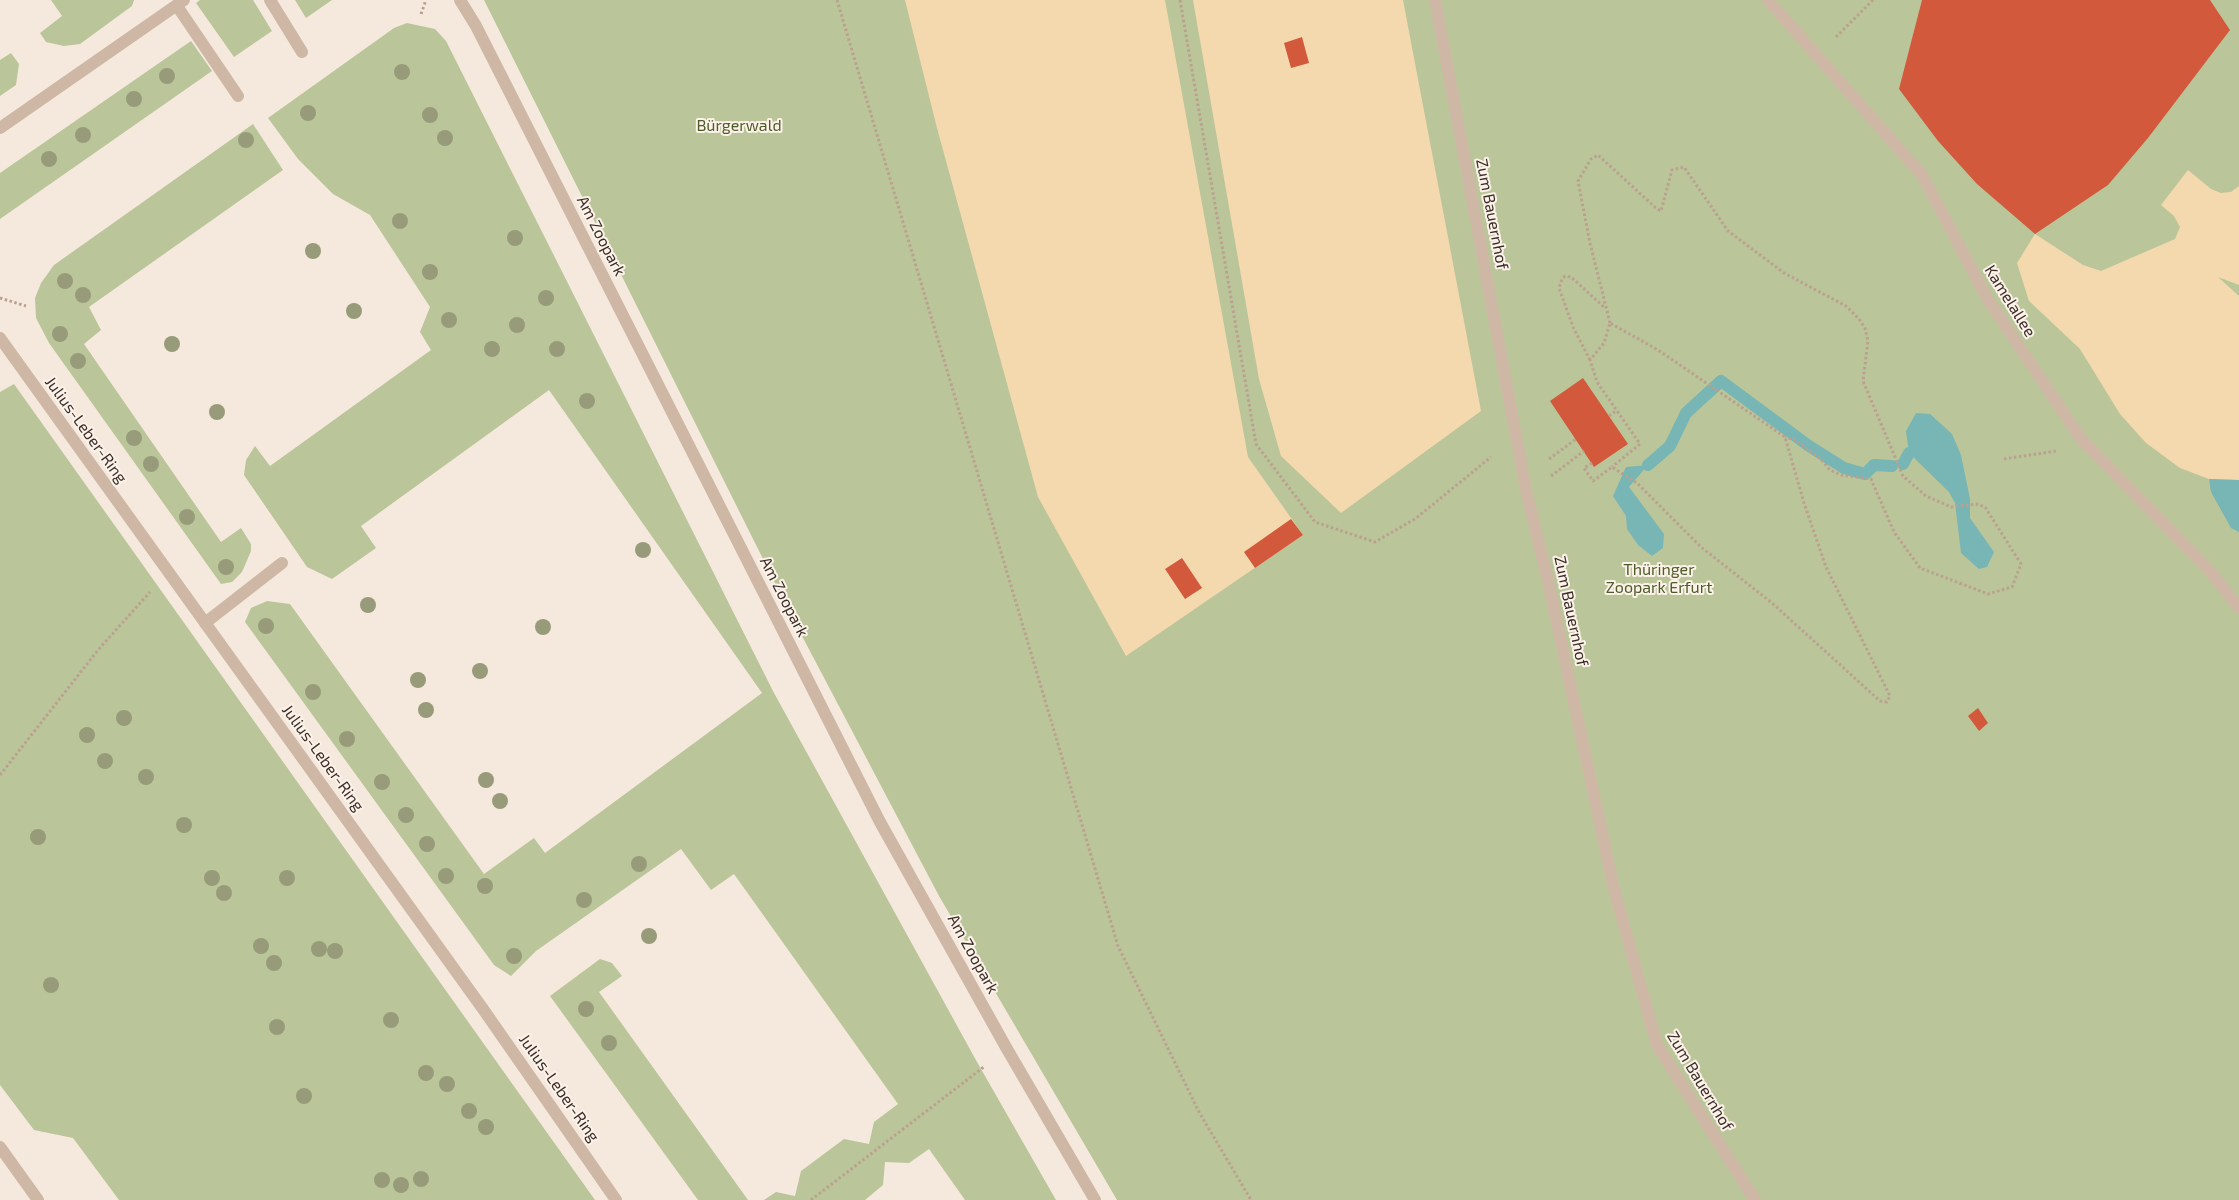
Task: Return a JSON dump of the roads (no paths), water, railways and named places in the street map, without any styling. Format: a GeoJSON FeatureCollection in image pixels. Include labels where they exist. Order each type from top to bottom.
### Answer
{"type":"FeatureCollection","features":[{"type":"Feature","properties":{"kind":"street"},"geometry":{"type":"LineString","coordinates":[[270,0],[302,52]]}},
{"type":"Feature","properties":{"kind":"street","name":"Am Zoopark"},"geometry":{"type":"LineString","coordinates":[[460,0],[476,26],[880,822],[1007,1049],[1096,1200]]}},
{"type":"Feature","properties":{"kind":"street","name":"Zum Bauernhof"},"geometry":{"type":"LineString","coordinates":[[1435,0],[1527,495],[1547,576],[1614,889],[1657,1046],[1755,1200]]}},
{"type":"Feature","properties":{"kind":"street","name":"Kamelallee"},"geometry":{"type":"LineString","coordinates":[[1768,0],[1922,175],[1987,298],[2081,439],[2209,570],[2239,608]]}},
{"type":"Feature","properties":{"kind":"street"},"geometry":{"type":"LineString","coordinates":[[0,128],[181,3],[238,96]]}},
{"type":"Feature","properties":{"kind":"street","name":"Julius-Leber-Ring"},"geometry":{"type":"LineString","coordinates":[[0,338],[484,1009],[616,1200]]}},
{"type":"Feature","properties":{"kind":"street"},"geometry":{"type":"LineString","coordinates":[[205,623],[282,563]]}},
{"type":"Feature","properties":{"kind":"street"},"geometry":{"type":"LineString","coordinates":[[0,1147],[38,1200]]}},
{"type":"Feature","properties":{"kind":"water"},"geometry":{"type":"Polygon","coordinates":[[[1916,413],[1930,414],[1952,434],[1961,455],[1970,499],[1970,518],[1994,552],[1987,567],[1979,569],[1961,553],[1955,503],[1949,492],[1909,453],[1906,431],[1916,413]]]}},
{"type":"Feature","properties":{"kind":"water"},"geometry":{"type":"Polygon","coordinates":[[[1648,465],[1629,487],[1664,534],[1663,548],[1652,556],[1638,545],[1627,529],[1626,516],[1613,496],[1626,467],[1648,465]]]}},
{"type":"Feature","properties":{"kind":"water"},"geometry":{"type":"Polygon","coordinates":[[[2209,479],[2239,480],[2239,532],[2231,528],[2211,492],[2209,479]]]}},
{"type":"Feature","properties":{"kind":"waterway"},"geometry":{"type":"LineString","coordinates":[[1648,465],[1670,446],[1686,413],[1721,381],[1809,446],[1844,468],[1865,474],[1874,465],[1892,466]]}},
{"type":"Feature","properties":{"kind":"waterway"},"geometry":{"type":"LineString","coordinates":[[1903,464],[1909,453]]}},
{"type":"Feature","properties":{"kind":"park label","name":"Bürgerwald"},"geometry":{"type":"Point","coordinates":[739,126]}},
{"type":"Feature","properties":{"kind":"park label","name":"Thüringer Zoopark Erfurt"},"geometry":{"type":"Point","coordinates":[1659,579]}}]}
